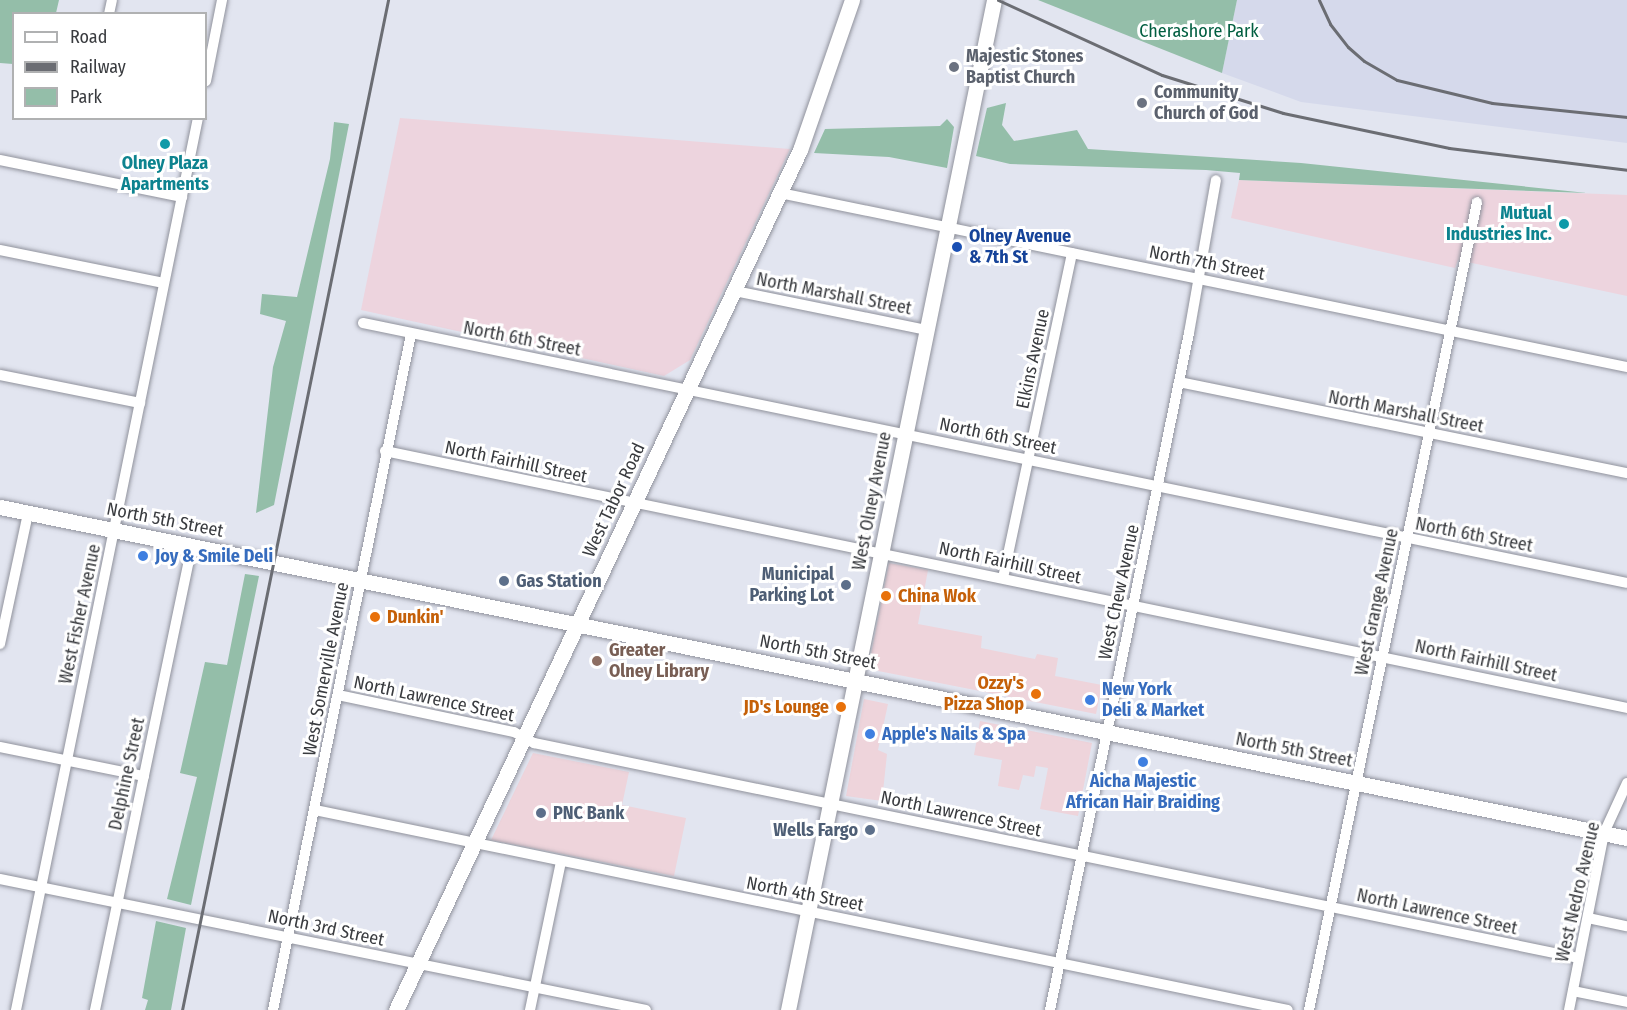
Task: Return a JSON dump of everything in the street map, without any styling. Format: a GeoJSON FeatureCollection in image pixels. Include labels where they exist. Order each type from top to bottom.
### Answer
{"type":"FeatureCollection","features":[{"type":"Feature","properties":{"kind":"street"},"geometry":{"type":"LineString","coordinates":[[207,69],[209,46],[222,0]]}},
{"type":"Feature","properties":{"kind":"street","name":"West Tabor Road"},"geometry":{"type":"LineString","coordinates":[[396,1010],[800,150],[852,0]]}},
{"type":"Feature","properties":{"kind":"street","name":"West Olney Avenue"},"geometry":{"type":"LineString","coordinates":[[788,1010],[806,912],[994,0]]}},
{"type":"Feature","properties":{"kind":"street","name":"West Fisher Avenue"},"geometry":{"type":"LineString","coordinates":[[16,1010],[198,120]]}},
{"type":"Feature","properties":{"kind":"street"},"geometry":{"type":"LineString","coordinates":[[0,160],[182,197]]}},
{"type":"Feature","properties":{"kind":"street","name":"West Chew Avenue"},"geometry":{"type":"LineString","coordinates":[[1050,1010],[1200,277],[1216,180]]}},
{"type":"Feature","properties":{"kind":"street","name":"North 7th Street"},"geometry":{"type":"LineString","coordinates":[[780,194],[1200,277],[1627,367]]}},
{"type":"Feature","properties":{"kind":"street","name":"West Grange Avenue"},"geometry":{"type":"LineString","coordinates":[[1309,1010],[1477,202]]}},
{"type":"Feature","properties":{"kind":"street"},"geometry":{"type":"LineString","coordinates":[[0,250],[164,283]]}},
{"type":"Feature","properties":{"kind":"street","name":"Elkins Avenue"},"geometry":{"type":"LineString","coordinates":[[1003,578],[1072,253]]}},
{"type":"Feature","properties":{"kind":"street","name":"North Marshall Street"},"geometry":{"type":"LineString","coordinates":[[735,291],[927,330]]}},
{"type":"Feature","properties":{"kind":"street","name":"North 6th Street"},"geometry":{"type":"LineString","coordinates":[[363,323],[906,433],[1408,539],[1627,582]]}},
{"type":"Feature","properties":{"kind":"street","name":"West Somerville Avenue"},"geometry":{"type":"LineString","coordinates":[[273,1010],[315,810],[385,451],[411,334]]}},
{"type":"Feature","properties":{"kind":"street"},"geometry":{"type":"LineString","coordinates":[[0,375],[140,403]]}},
{"type":"Feature","properties":{"kind":"street","name":"North Marshall Street"},"geometry":{"type":"LineString","coordinates":[[1179,382],[1627,473]]}},
{"type":"Feature","properties":{"kind":"street","name":"North Fairhill Street"},"geometry":{"type":"LineString","coordinates":[[385,451],[1627,708]]}},
{"type":"Feature","properties":{"kind":"street","name":"North 5th Street"},"geometry":{"type":"LineString","coordinates":[[0,507],[1627,838]]}},
{"type":"Feature","properties":{"kind":"street"},"geometry":{"type":"LineString","coordinates":[[0,644],[28,513]]}},
{"type":"Feature","properties":{"kind":"street","name":"Delphine Street"},"geometry":{"type":"LineString","coordinates":[[95,1010],[192,545]]}},
{"type":"Feature","properties":{"kind":"street","name":"North Lawrence Street"},"geometry":{"type":"LineString","coordinates":[[338,695],[524,737],[534,743],[1580,957]]}},
{"type":"Feature","properties":{"kind":"street"},"geometry":{"type":"LineString","coordinates":[[0,747],[144,776]]}},
{"type":"Feature","properties":{"kind":"street","name":"West Nedro Avenue"},"geometry":{"type":"LineString","coordinates":[[1569,1010],[1604,833],[1627,783]]}},
{"type":"Feature","properties":{"kind":"street","name":"North 4th Street"},"geometry":{"type":"LineString","coordinates":[[315,810],[1288,1010]]}},
{"type":"Feature","properties":{"kind":"street"},"geometry":{"type":"LineString","coordinates":[[530,1010],[561,862]]}},
{"type":"Feature","properties":{"kind":"street","name":"North 3rd Street"},"geometry":{"type":"LineString","coordinates":[[0,879],[646,1010]]}},
{"type":"Feature","properties":{"kind":"street"},"geometry":{"type":"LineString","coordinates":[[1588,918],[1627,926]]}},
{"type":"Feature","properties":{"kind":"street"},"geometry":{"type":"LineString","coordinates":[[1573,991],[1627,1002]]}},
{"type":"Feature","properties":{"kind":"shaded area"},"geometry":{"type":"Polygon","coordinates":[[[1237,0],[1627,0],[1627,143],[1301,102],[1222,73],[1237,0]]]}},
{"type":"Feature","properties":{"kind":"shaded area"},"geometry":{"type":"Polygon","coordinates":[[[400,118],[790,149],[690,360],[664,376],[361,310],[400,118]]]}},
{"type":"Feature","properties":{"kind":"shaded area","name":"Mutual Industries Inc."},"geometry":{"type":"Polygon","coordinates":[[[1239,180],[1627,195],[1627,296],[1458,260],[1455,268],[1231,218],[1239,180]]]}},
{"type":"Feature","properties":{"kind":"shaded area"},"geometry":{"type":"Polygon","coordinates":[[[889,563],[928,570],[918,624],[982,636],[981,648],[1035,659],[1037,654],[1058,658],[1055,676],[1102,685],[1096,714],[868,669],[889,563]]]}},
{"type":"Feature","properties":{"kind":"shaded area"},"geometry":{"type":"Polygon","coordinates":[[[864,699],[888,704],[878,750],[887,754],[882,801],[846,796],[864,699]]]}},
{"type":"Feature","properties":{"kind":"shaded area"},"geometry":{"type":"Polygon","coordinates":[[[980,721],[1092,743],[1078,816],[1040,809],[1048,768],[1036,766],[1034,777],[1023,775],[1019,790],[998,786],[1002,760],[974,755],[980,721]]]}},
{"type":"Feature","properties":{"kind":"shaded area"},"geometry":{"type":"Polygon","coordinates":[[[533,753],[629,772],[622,805],[686,818],[674,876],[491,840],[533,753]]]}},
{"type":"Feature","properties":{"kind":"green space"},"geometry":{"type":"Polygon","coordinates":[[[0,0],[59,0],[56,12],[12,12],[12,64],[0,63],[0,0]]]}},
{"type":"Feature","properties":{"kind":"green space","name":"Cherashore Park"},"geometry":{"type":"Polygon","coordinates":[[[1038,0],[1237,0],[1222,73],[1038,0]]]}},
{"type":"Feature","properties":{"kind":"green space"},"geometry":{"type":"Polygon","coordinates":[[[1006,103],[1002,125],[1014,141],[1077,130],[1088,149],[1301,163],[1587,193],[1239,180],[1240,173],[1010,164],[976,156],[987,108],[1006,103]]]}},
{"type":"Feature","properties":{"kind":"green space"},"geometry":{"type":"Polygon","coordinates":[[[947,119],[954,127],[947,168],[889,157],[814,153],[825,129],[940,126],[947,119]]]}},
{"type":"Feature","properties":{"kind":"green space"},"geometry":{"type":"Polygon","coordinates":[[[334,122],[349,124],[274,505],[256,513],[273,367],[286,321],[260,314],[262,294],[297,297],[330,159],[334,122]]]}},
{"type":"Feature","properties":{"kind":"green space"},"geometry":{"type":"Polygon","coordinates":[[[245,574],[259,576],[191,905],[167,899],[197,777],[180,773],[205,662],[227,665],[245,574]]]}},
{"type":"Feature","properties":{"kind":"green space"},"geometry":{"type":"Polygon","coordinates":[[[156,921],[186,928],[171,1010],[145,1010],[148,1000],[142,998],[156,921]]]}},
{"type":"Feature","properties":{"kind":"railway"},"geometry":{"type":"LineString","coordinates":[[182,1010],[388,0]]}},
{"type":"Feature","properties":{"kind":"railway"},"geometry":{"type":"LineString","coordinates":[[998,0],[1162,75],[1283,113],[1449,148],[1627,170]]}},
{"type":"Feature","properties":{"kind":"railway"},"geometry":{"type":"LineString","coordinates":[[1319,0],[1330,24],[1348,47],[1364,61],[1397,80],[1492,103],[1627,117]]}},
{"type":"Feature","properties":{"kind":"place","name":"Majestic Stones Baptist Church"},"geometry":{"type":"Point","coordinates":[954,67]}},
{"type":"Feature","properties":{"kind":"place","name":"Community Church of God"},"geometry":{"type":"Point","coordinates":[1142,103]}},
{"type":"Feature","properties":{"kind":"place","name":"Olney Plaza Apartments"},"geometry":{"type":"Point","coordinates":[165,144]}},
{"type":"Feature","properties":{"kind":"place","name":"Mutual Industries Inc."},"geometry":{"type":"Point","coordinates":[1564,224]}},
{"type":"Feature","properties":{"kind":"place","name":"Olney Avenue & 7th St"},"geometry":{"type":"Point","coordinates":[957,247]}},
{"type":"Feature","properties":{"kind":"place","name":"Joy & Smile Deli"},"geometry":{"type":"Point","coordinates":[143,556]}},
{"type":"Feature","properties":{"kind":"place","name":"Gas Station"},"geometry":{"type":"Point","coordinates":[504,581]}},
{"type":"Feature","properties":{"kind":"place","name":"Municipal Parking Lot"},"geometry":{"type":"Point","coordinates":[846,585]}},
{"type":"Feature","properties":{"kind":"place","name":"China Wok"},"geometry":{"type":"Point","coordinates":[886,596]}},
{"type":"Feature","properties":{"kind":"place","name":"Dunkin'"},"geometry":{"type":"Point","coordinates":[375,617]}},
{"type":"Feature","properties":{"kind":"place","name":"Greater Olney Library"},"geometry":{"type":"Point","coordinates":[597,661]}},
{"type":"Feature","properties":{"kind":"place","name":"Ozzy's Pizza Shop"},"geometry":{"type":"Point","coordinates":[1036,694]}},
{"type":"Feature","properties":{"kind":"place","name":"New York Deli & Market"},"geometry":{"type":"Point","coordinates":[1090,700]}},
{"type":"Feature","properties":{"kind":"place","name":"JD's Lounge"},"geometry":{"type":"Point","coordinates":[841,707]}},
{"type":"Feature","properties":{"kind":"place","name":"Apple's Nails & Spa"},"geometry":{"type":"Point","coordinates":[870,734]}},
{"type":"Feature","properties":{"kind":"place","name":"Aicha Majestic African Hair Braiding"},"geometry":{"type":"Point","coordinates":[1143,762]}},
{"type":"Feature","properties":{"kind":"place","name":"PNC Bank"},"geometry":{"type":"Point","coordinates":[541,813]}},
{"type":"Feature","properties":{"kind":"place","name":"Wells Fargo"},"geometry":{"type":"Point","coordinates":[870,830]}}]}
